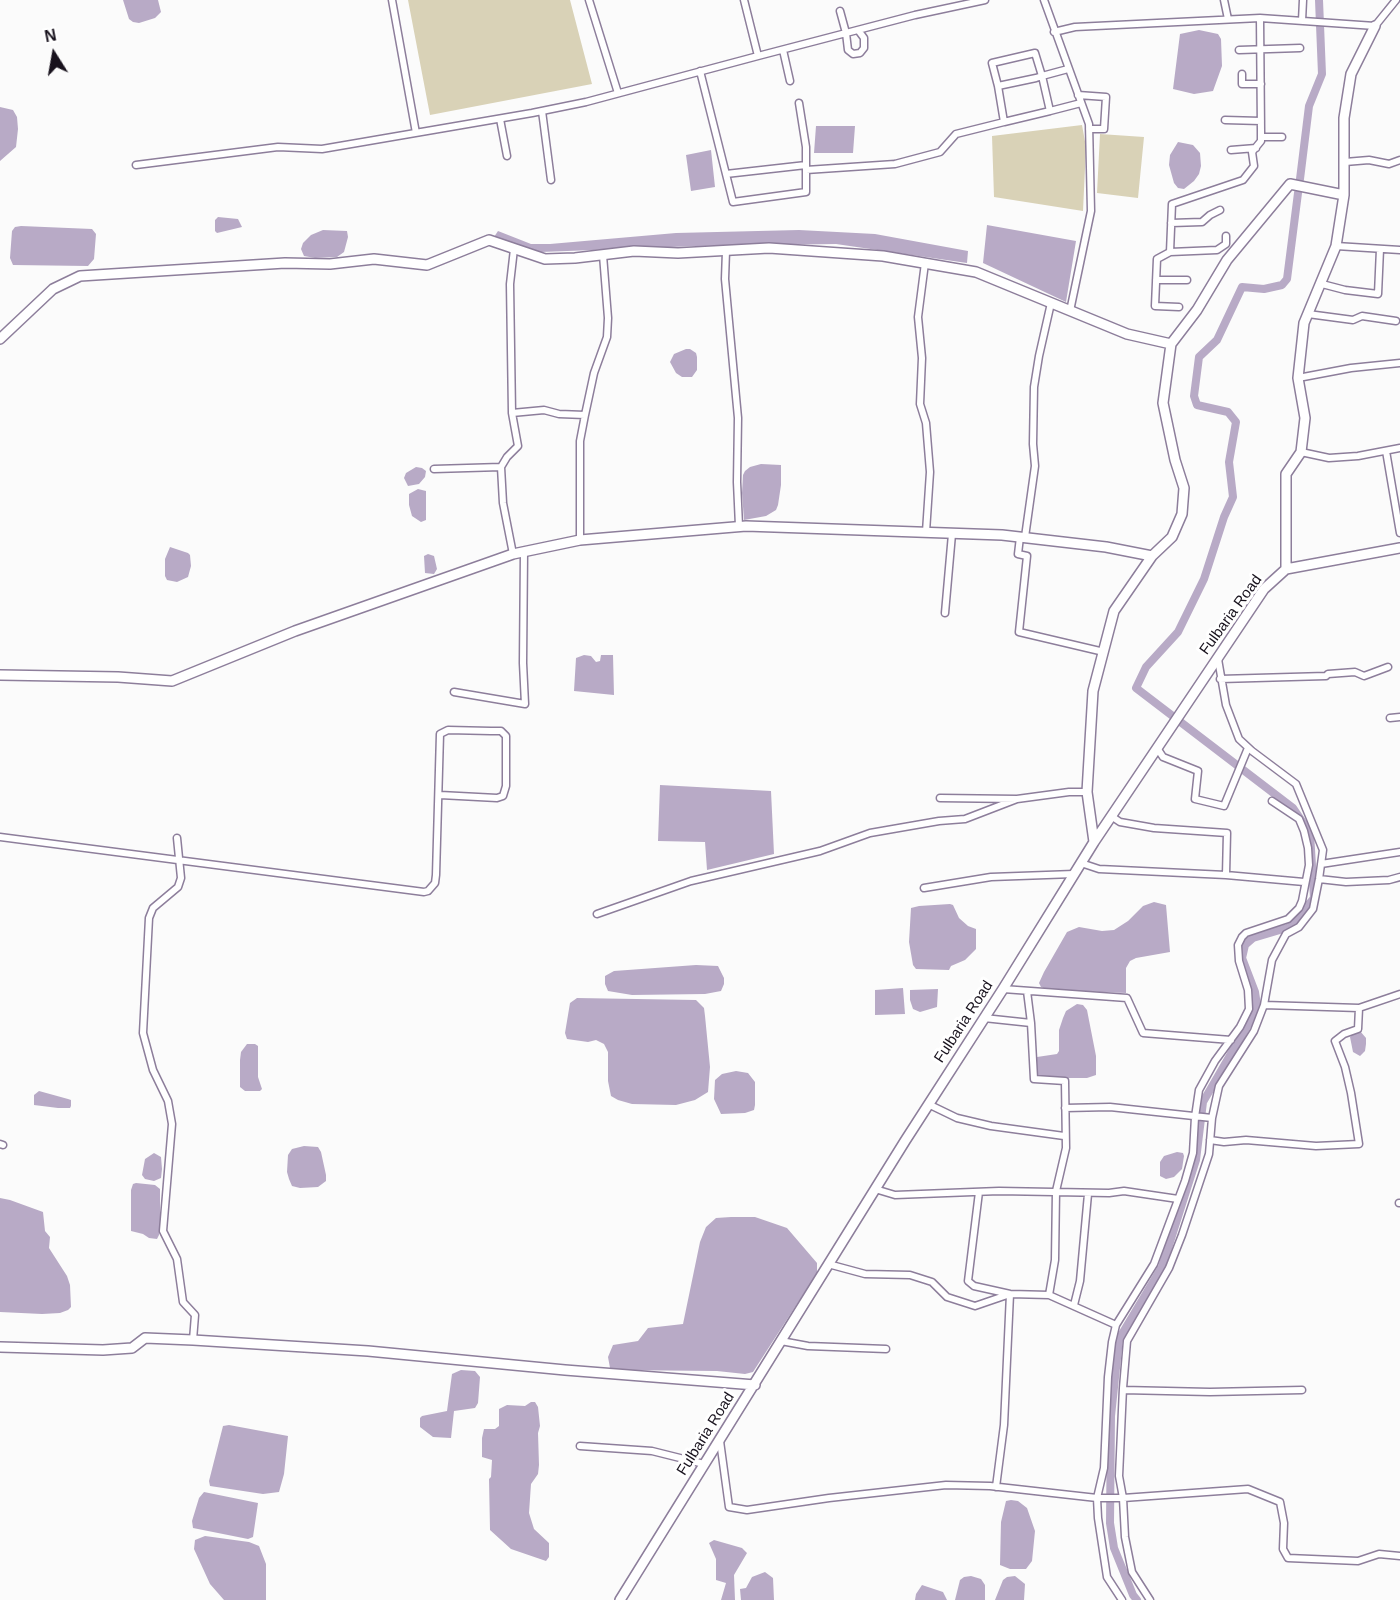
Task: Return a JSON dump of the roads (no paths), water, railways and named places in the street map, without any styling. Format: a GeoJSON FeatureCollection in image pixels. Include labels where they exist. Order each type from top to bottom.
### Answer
{"type":"FeatureCollection","features":[{"type":"Feature","properties":{"kind":"street"},"geometry":{"type":"LineString","coordinates":[[392,0],[416,133]]}},
{"type":"Feature","properties":{"kind":"street"},"geometry":{"type":"LineString","coordinates":[[589,0],[618,93]]}},
{"type":"Feature","properties":{"kind":"street"},"geometry":{"type":"LineString","coordinates":[[744,0],[758,56]]}},
{"type":"Feature","properties":{"kind":"street"},"geometry":{"type":"LineString","coordinates":[[136,165],[278,147],[322,148],[542,111],[915,15],[985,0]]}},
{"type":"Feature","properties":{"kind":"street"},"geometry":{"type":"LineString","coordinates":[[1044,0],[1089,129],[1091,210],[1070,311]]}},
{"type":"Feature","properties":{"kind":"street"},"geometry":{"type":"LineString","coordinates":[[1224,0],[1228,19]]}},
{"type":"Feature","properties":{"kind":"street"},"geometry":{"type":"LineString","coordinates":[[1302,21],[1303,0]]}},
{"type":"Feature","properties":{"kind":"street"},"geometry":{"type":"LineString","coordinates":[[1396,0],[1375,26],[1351,74],[1344,118],[1344,195],[1336,246],[1304,323],[1298,378],[1305,418],[1301,452],[1286,474],[1286,569],[1400,548]]}},
{"type":"Feature","properties":{"kind":"street"},"geometry":{"type":"LineString","coordinates":[[840,10],[848,50],[853,54],[862,51],[864,45],[864,38],[858,30]]}},
{"type":"Feature","properties":{"kind":"street"},"geometry":{"type":"LineString","coordinates":[[1054,32],[1075,27],[1260,18],[1375,26]]}},
{"type":"Feature","properties":{"kind":"street"},"geometry":{"type":"LineString","coordinates":[[1170,252],[1172,204],[1243,180],[1254,166],[1252,152],[1257,148],[1261,137],[1260,18]]}},
{"type":"Feature","properties":{"kind":"street"},"geometry":{"type":"LineString","coordinates":[[1239,50],[1300,48]]}},
{"type":"Feature","properties":{"kind":"street"},"geometry":{"type":"LineString","coordinates":[[783,50],[790,81]]}},
{"type":"Feature","properties":{"kind":"street"},"geometry":{"type":"LineString","coordinates":[[1004,122],[992,63],[1035,53],[1050,111]]}},
{"type":"Feature","properties":{"kind":"street"},"geometry":{"type":"LineString","coordinates":[[998,86],[1068,69]]}},
{"type":"Feature","properties":{"kind":"street"},"geometry":{"type":"LineString","coordinates":[[700,71],[733,202],[806,192],[806,147],[799,103]]}},
{"type":"Feature","properties":{"kind":"street"},"geometry":{"type":"LineString","coordinates":[[1242,74],[1242,84],[1261,84]]}},
{"type":"Feature","properties":{"kind":"street"},"geometry":{"type":"LineString","coordinates":[[1078,95],[1106,97],[1104,129],[1089,129]]}},
{"type":"Feature","properties":{"kind":"street"},"geometry":{"type":"LineString","coordinates":[[726,174],[896,164],[940,152],[956,134],[1081,103]]}},
{"type":"Feature","properties":{"kind":"street"},"geometry":{"type":"LineString","coordinates":[[542,111],[551,180]]}},
{"type":"Feature","properties":{"kind":"street"},"geometry":{"type":"LineString","coordinates":[[500,118],[507,156]]}},
{"type":"Feature","properties":{"kind":"street"},"geometry":{"type":"LineString","coordinates":[[1225,120],[1261,121]]}},
{"type":"Feature","properties":{"kind":"street"},"geometry":{"type":"LineString","coordinates":[[1261,137],[1282,136]]}},
{"type":"Feature","properties":{"kind":"street"},"geometry":{"type":"LineString","coordinates":[[1231,150],[1257,148]]}},
{"type":"Feature","properties":{"kind":"street"},"geometry":{"type":"LineString","coordinates":[[1345,162],[1366,160],[1389,164],[1400,160]]}},
{"type":"Feature","properties":{"kind":"street"},"geometry":{"type":"LineString","coordinates":[[1094,842],[1088,792],[1093,692],[1114,611],[1152,556],[1172,537],[1182,514],[1184,488],[1162,403],[1171,344],[1197,310],[1227,260],[1290,184],[1344,195]]}},
{"type":"Feature","properties":{"kind":"street"},"geometry":{"type":"LineString","coordinates":[[1171,223],[1202,222],[1210,214],[1220,210]]}},
{"type":"Feature","properties":{"kind":"street"},"geometry":{"type":"LineString","coordinates":[[1179,307],[1155,306],[1157,259],[1170,252],[1217,250],[1226,244],[1226,236]]}},
{"type":"Feature","properties":{"kind":"street"},"geometry":{"type":"LineString","coordinates":[[0,339],[53,289],[80,276],[285,263],[330,264],[374,259],[428,265],[489,240],[545,259],[634,251],[678,253],[769,248],[883,255],[976,272],[1127,334],[1171,344]]}},
{"type":"Feature","properties":{"kind":"street"},"geometry":{"type":"LineString","coordinates":[[1336,246],[1400,250]]}},
{"type":"Feature","properties":{"kind":"street"},"geometry":{"type":"LineString","coordinates":[[513,554],[503,503],[501,467],[518,446],[512,413],[510,284],[514,249]]}},
{"type":"Feature","properties":{"kind":"street"},"geometry":{"type":"LineString","coordinates":[[1322,284],[1345,290],[1378,294],[1380,249]]}},
{"type":"Feature","properties":{"kind":"street"},"geometry":{"type":"LineString","coordinates":[[726,250],[725,279],[738,418],[739,526]]}},
{"type":"Feature","properties":{"kind":"street"},"geometry":{"type":"LineString","coordinates":[[580,540],[580,441],[594,373],[607,337],[608,318],[603,255]]}},
{"type":"Feature","properties":{"kind":"street"},"geometry":{"type":"LineString","coordinates":[[925,263],[918,317],[922,358],[920,404],[926,423],[930,472],[926,532]]}},
{"type":"Feature","properties":{"kind":"street"},"geometry":{"type":"LineString","coordinates":[[1156,280],[1187,280]]}},
{"type":"Feature","properties":{"kind":"street"},"geometry":{"type":"LineString","coordinates":[[1051,303],[1034,387],[1035,466],[1018,554],[1027,556],[1019,632],[1104,652]]}},
{"type":"Feature","properties":{"kind":"street"},"geometry":{"type":"LineString","coordinates":[[1308,315],[1353,320],[1362,316],[1396,321]]}},
{"type":"Feature","properties":{"kind":"street"},"geometry":{"type":"LineString","coordinates":[[1298,378],[1351,368],[1400,363]]}},
{"type":"Feature","properties":{"kind":"street"},"geometry":{"type":"LineString","coordinates":[[512,413],[544,410],[559,414],[585,415]]}},
{"type":"Feature","properties":{"kind":"street"},"geometry":{"type":"LineString","coordinates":[[1301,452],[1329,458],[1358,456],[1400,448]]}},
{"type":"Feature","properties":{"kind":"street"},"geometry":{"type":"LineString","coordinates":[[1386,451],[1400,533]]}},
{"type":"Feature","properties":{"kind":"street"},"geometry":{"type":"LineString","coordinates":[[434,469],[501,467]]}},
{"type":"Feature","properties":{"kind":"street"},"geometry":{"type":"LineString","coordinates":[[0,675],[118,677],[172,681],[295,631],[513,554],[580,540],[739,526],[1023,537],[1106,547],[1152,556]]}},
{"type":"Feature","properties":{"kind":"street"},"geometry":{"type":"LineString","coordinates":[[945,613],[952,534]]}},
{"type":"Feature","properties":{"kind":"street"},"geometry":{"type":"LineString","coordinates":[[454,692],[525,704],[524,552]]}},
{"type":"Feature","properties":{"kind":"street","name":"Fulbaria Road"},"geometry":{"type":"LineString","coordinates":[[620,1600],[874,1190],[1094,842],[1264,589],[1286,569]]}},
{"type":"Feature","properties":{"kind":"street"},"geometry":{"type":"LineString","coordinates":[[1150,1600],[1132,1572],[1125,1537],[1124,1498],[1119,1476],[1127,1341],[1169,1268],[1199,1188],[1209,1154],[1212,1118],[1219,1086],[1254,1031],[1264,1005],[1272,960],[1286,934],[1299,927],[1313,909],[1320,879],[1323,850],[1296,784],[1239,739],[1226,705],[1218,658]]}},
{"type":"Feature","properties":{"kind":"street"},"geometry":{"type":"LineString","coordinates":[[1220,679],[1326,676],[1355,672],[1364,675],[1388,667]]}},
{"type":"Feature","properties":{"kind":"street"},"geometry":{"type":"LineString","coordinates":[[1390,718],[1400,717]]}},
{"type":"Feature","properties":{"kind":"street"},"geometry":{"type":"LineString","coordinates":[[0,837],[424,892],[435,883],[436,875],[440,734],[448,730],[501,731],[506,736],[506,786],[503,796],[497,798],[440,795]]}},
{"type":"Feature","properties":{"kind":"street"},"geometry":{"type":"LineString","coordinates":[[1157,748],[1163,757],[1198,771],[1195,800],[1224,806],[1248,748]]}},
{"type":"Feature","properties":{"kind":"street"},"geometry":{"type":"LineString","coordinates":[[940,798],[1017,799],[1069,792],[1088,792]]}},
{"type":"Feature","properties":{"kind":"street"},"geometry":{"type":"LineString","coordinates":[[597,914],[691,881],[820,851],[870,833],[939,821],[965,819],[1017,799]]}},
{"type":"Feature","properties":{"kind":"street"},"geometry":{"type":"LineString","coordinates":[[1122,1600],[1107,1577],[1097,1498],[1104,1468],[1112,1342],[1116,1325],[1154,1264],[1178,1198],[1193,1152],[1199,1090],[1215,1061],[1249,1010],[1248,990],[1238,945],[1246,933],[1288,919],[1299,908],[1303,896],[1309,865],[1304,831],[1299,819],[1272,801]]}},
{"type":"Feature","properties":{"kind":"street"},"geometry":{"type":"LineString","coordinates":[[1111,816],[1120,822],[1154,828],[1227,833],[1226,875]]}},
{"type":"Feature","properties":{"kind":"street"},"geometry":{"type":"LineString","coordinates":[[177,838],[181,878],[178,887],[153,908],[149,918],[143,1033],[153,1070],[168,1101],[172,1124],[163,1231],[177,1259],[183,1302],[195,1315],[193,1340]]}},
{"type":"Feature","properties":{"kind":"street"},"geometry":{"type":"LineString","coordinates":[[1321,864],[1400,852]]}},
{"type":"Feature","properties":{"kind":"street"},"geometry":{"type":"LineString","coordinates":[[1081,863],[1099,869],[1226,875],[1304,882]]}},
{"type":"Feature","properties":{"kind":"street"},"geometry":{"type":"LineString","coordinates":[[924,888],[991,877],[1074,874]]}},
{"type":"Feature","properties":{"kind":"street"},"geometry":{"type":"LineString","coordinates":[[1320,879],[1346,882],[1389,880],[1400,877]]}},
{"type":"Feature","properties":{"kind":"street"},"geometry":{"type":"LineString","coordinates":[[1003,989],[1126,998],[1143,1033],[1231,1040]]}},
{"type":"Feature","properties":{"kind":"street"},"geometry":{"type":"LineString","coordinates":[[1027,991],[1034,1079],[1065,1081],[1065,1148],[1056,1191],[1055,1260],[1049,1295]]}},
{"type":"Feature","properties":{"kind":"street"},"geometry":{"type":"LineString","coordinates":[[1264,1005],[1359,1008],[1400,994]]}},
{"type":"Feature","properties":{"kind":"street"},"geometry":{"type":"LineString","coordinates":[[1210,1140],[1224,1142],[1246,1140],[1316,1146],[1359,1144],[1345,1067],[1335,1041],[1344,1034],[1358,1029],[1359,1008]]}},
{"type":"Feature","properties":{"kind":"street"},"geometry":{"type":"LineString","coordinates":[[984,1018],[1031,1023]]}},
{"type":"Feature","properties":{"kind":"street"},"geometry":{"type":"LineString","coordinates":[[928,1104],[957,1118],[991,1126],[1064,1136]]}},
{"type":"Feature","properties":{"kind":"street"},"geometry":{"type":"LineString","coordinates":[[1065,1108],[1110,1107],[1212,1118]]}},
{"type":"Feature","properties":{"kind":"street"},"geometry":{"type":"LineString","coordinates":[[874,1190],[895,1195],[1056,1191],[1088,1194],[1124,1191],[1178,1198]]}},
{"type":"Feature","properties":{"kind":"street"},"geometry":{"type":"LineString","coordinates":[[979,1192],[968,1281],[974,1286],[1010,1294],[1049,1295],[1116,1325]]}},
{"type":"Feature","properties":{"kind":"street"},"geometry":{"type":"LineString","coordinates":[[1074,1305],[1086,1236],[1088,1194]]}},
{"type":"Feature","properties":{"kind":"street"},"geometry":{"type":"LineString","coordinates":[[828,1264],[865,1274],[910,1275],[932,1282],[947,1297],[975,1306],[1010,1294]]}},
{"type":"Feature","properties":{"kind":"street"},"geometry":{"type":"LineString","coordinates":[[996,1487],[1004,1425],[1010,1294]]}},
{"type":"Feature","properties":{"kind":"street"},"geometry":{"type":"LineString","coordinates":[[0,1347],[102,1350],[132,1348],[145,1338],[193,1340],[368,1351],[565,1370],[755,1384]]}},
{"type":"Feature","properties":{"kind":"street"},"geometry":{"type":"LineString","coordinates":[[781,1341],[808,1346],[886,1349]]}},
{"type":"Feature","properties":{"kind":"street"},"geometry":{"type":"LineString","coordinates":[[1123,1390],[1210,1392],[1302,1390]]}},
{"type":"Feature","properties":{"kind":"street"},"geometry":{"type":"LineString","coordinates":[[720,1440],[729,1507],[747,1510],[946,1485],[996,1487],[1097,1498],[1248,1489],[1280,1502],[1284,1522],[1283,1549],[1288,1558],[1358,1561],[1379,1554],[1400,1556]]}},
{"type":"Feature","properties":{"kind":"street"},"geometry":{"type":"LineString","coordinates":[[580,1446],[652,1451],[704,1464]]}},
{"type":"Feature","properties":{"kind":"waterway"},"geometry":{"type":"LineString","coordinates":[[1300,179],[1309,106],[1322,74],[1319,0]]}},
{"type":"Feature","properties":{"kind":"waterway"},"geometry":{"type":"LineString","coordinates":[[1137,1600],[1114,1548],[1110,1523],[1111,1416],[1119,1339],[1162,1267],[1196,1160],[1203,1102],[1257,1005],[1255,992],[1242,958],[1245,945],[1253,938],[1290,927],[1314,898],[1310,833],[1293,808],[1136,688],[1146,667],[1178,632],[1204,579],[1224,517],[1233,497],[1229,462],[1236,422],[1228,412],[1197,405],[1194,396],[1199,357],[1217,340],[1242,287],[1264,289],[1282,285],[1287,279],[1298,193]]}}]}
